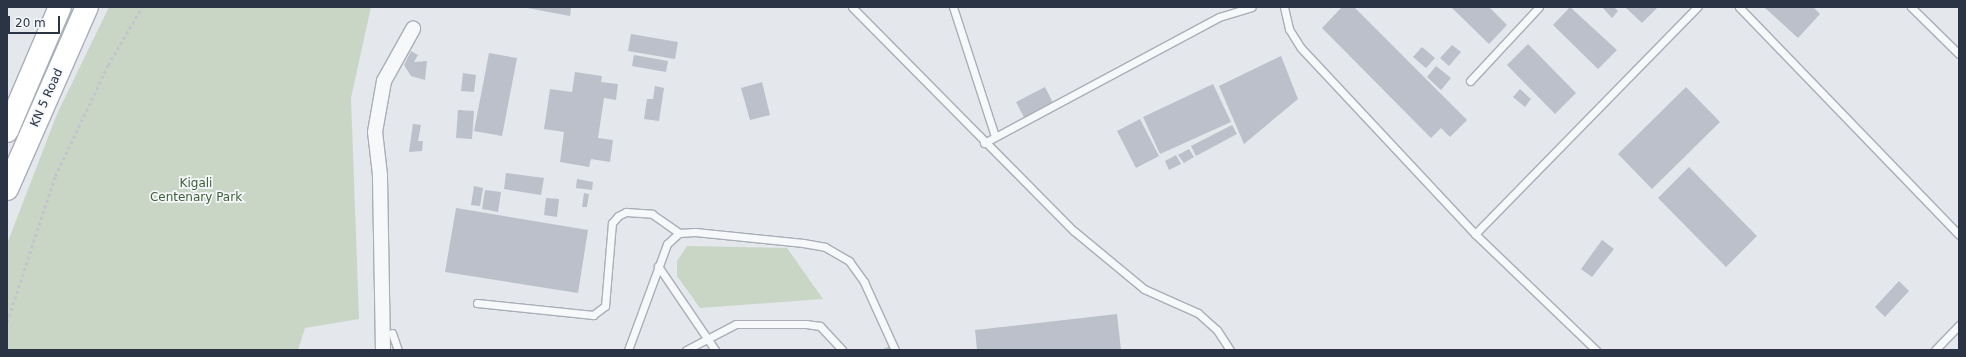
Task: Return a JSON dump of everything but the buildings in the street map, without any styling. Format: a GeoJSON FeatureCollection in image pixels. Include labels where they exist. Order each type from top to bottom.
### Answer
{"type":"FeatureCollection","features":[{"type":"Feature","properties":{"kind":"main road","name":"KN 5 Road"},"geometry":{"type":"LineString","coordinates":[[7,131],[60,7]]}},
{"type":"Feature","properties":{"kind":"main road","name":"KN 5 Road"},"geometry":{"type":"LineString","coordinates":[[7,189],[87,7]]}},
{"type":"Feature","properties":{"kind":"street"},"geometry":{"type":"LineString","coordinates":[[383,350],[380,175],[376,132],[384,81],[413,29]]}},
{"type":"Feature","properties":{"kind":"lane"},"geometry":{"type":"LineString","coordinates":[[852,7],[984,143],[1074,231],[1144,289],[1198,313],[1217,330],[1230,350]]}},
{"type":"Feature","properties":{"kind":"lane"},"geometry":{"type":"LineString","coordinates":[[953,7],[995,136]]}},
{"type":"Feature","properties":{"kind":"lane"},"geometry":{"type":"LineString","coordinates":[[984,143],[1219,17],[1252,7]]}},
{"type":"Feature","properties":{"kind":"lane"},"geometry":{"type":"LineString","coordinates":[[1284,7],[1289,30],[1301,48],[1475,234],[1596,350]]}},
{"type":"Feature","properties":{"kind":"lane"},"geometry":{"type":"LineString","coordinates":[[1470,81],[1539,7]]}},
{"type":"Feature","properties":{"kind":"lane"},"geometry":{"type":"LineString","coordinates":[[1475,234],[1697,7]]}},
{"type":"Feature","properties":{"kind":"lane"},"geometry":{"type":"LineString","coordinates":[[1738,7],[1959,235]]}},
{"type":"Feature","properties":{"kind":"lane"},"geometry":{"type":"LineString","coordinates":[[1911,7],[1959,54]]}},
{"type":"Feature","properties":{"kind":"lane"},"geometry":{"type":"LineString","coordinates":[[476,303],[593,315],[605,306],[612,223],[618,216],[626,212],[652,214],[679,233],[824,247],[849,261],[856,271],[895,350]]}},
{"type":"Feature","properties":{"kind":"lane"},"geometry":{"type":"LineString","coordinates":[[628,350],[667,244],[679,233]]}},
{"type":"Feature","properties":{"kind":"lane"},"geometry":{"type":"LineString","coordinates":[[658,266],[708,336],[715,350]]}},
{"type":"Feature","properties":{"kind":"lane"},"geometry":{"type":"LineString","coordinates":[[686,350],[708,336],[736,324],[806,324],[820,326],[842,350]]}},
{"type":"Feature","properties":{"kind":"lane"},"geometry":{"type":"LineString","coordinates":[[1935,350],[1959,325]]}},
{"type":"Feature","properties":{"kind":"lane"},"geometry":{"type":"LineString","coordinates":[[392,333],[398,350]]}},
{"type":"Feature","properties":{"kind":"path"},"geometry":{"type":"LineString","coordinates":[[7,322],[56,176],[108,65],[142,7]]}},
{"type":"Feature","properties":{"kind":"green space","name":"Kigali Centenary Park"},"geometry":{"type":"Polygon","coordinates":[[[109,7],[371,7],[351,98],[359,319],[305,328],[298,350],[7,350],[7,244],[57,114],[109,7]]]}},
{"type":"Feature","properties":{"kind":"green space"},"geometry":{"type":"Polygon","coordinates":[[[687,246],[787,248],[823,299],[700,308],[677,276],[677,261],[687,246]]]}}]}
